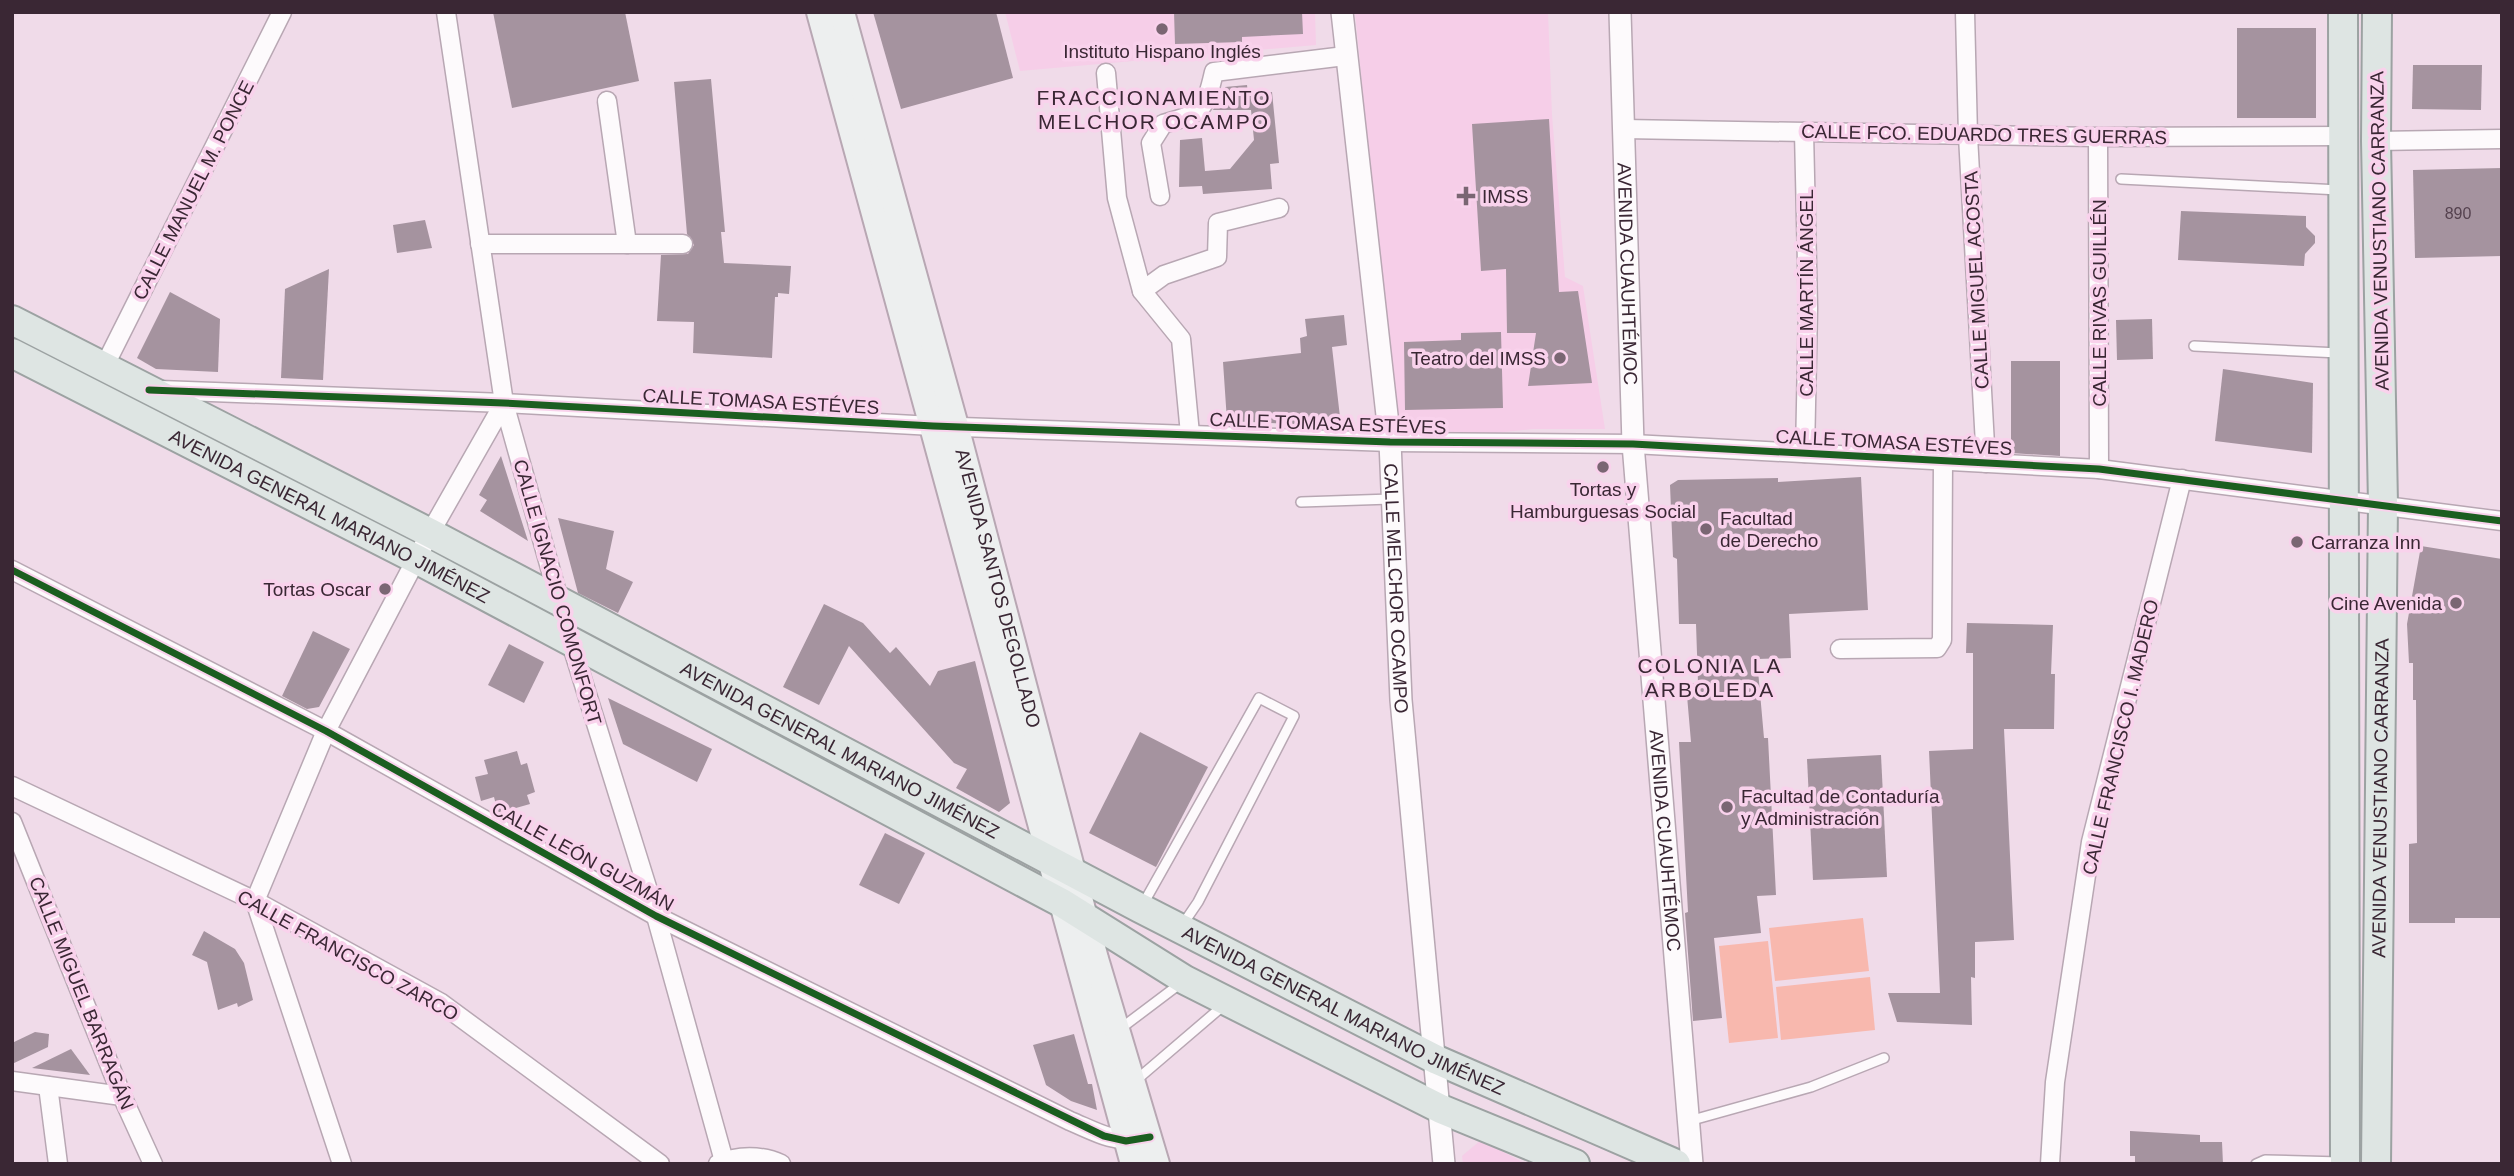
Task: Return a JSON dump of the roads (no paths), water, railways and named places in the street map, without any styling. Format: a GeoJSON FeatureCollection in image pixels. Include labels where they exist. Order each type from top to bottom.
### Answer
{"type":"FeatureCollection","features":[{"type":"Feature","properties":{"kind":"main road","name":"AVENIDA SANTOS DEGOLLADO"},"geometry":{"type":"LineString","coordinates":[[819,12],[945,426],[1076,873],[1133,1082],[1136,1147]]}},
{"type":"Feature","properties":{"kind":"main road","name":"AVENIDA SANTOS DEGOLLADO"},"geometry":{"type":"LineString","coordinates":[[842,12],[1049,857],[1136,1147],[1157,1164]]}},
{"type":"Feature","properties":{"kind":"main road","name":"AVENIDA VENUSTIANO CARRANZA"},"geometry":{"type":"LineString","coordinates":[[2343,12],[2345,1163]]}},
{"type":"Feature","properties":{"kind":"main road","name":"AVENIDA VENUSTIANO CARRANZA"},"geometry":{"type":"LineString","coordinates":[[2376,1164],[2383,504],[2376,141],[2377,12]]}},
{"type":"Feature","properties":{"kind":"main road","name":"AVENIDA GENERAL MARIANO JIMÉNEZ"},"geometry":{"type":"LineString","coordinates":[[12,320],[430,533],[560,604],[1049,857],[1140,908],[1437,1060],[1551,1107],[1676,1164]]}},
{"type":"Feature","properties":{"kind":"main road","name":"AVENIDA GENERAL MARIANO JIMÉNEZ"},"geometry":{"type":"LineString","coordinates":[[12,353],[418,560],[1062,903],[1185,979],[1441,1109],[1575,1164]]}},
{"type":"Feature","properties":{"kind":"main road"},"geometry":{"type":"LineString","coordinates":[[1534,1148],[1551,1107]]}},
{"type":"Feature","properties":{"kind":"street","name":"CALLE MANUEL M. PONCE"},"geometry":{"type":"LineString","coordinates":[[104,367],[282,12]]}},
{"type":"Feature","properties":{"kind":"street","name":"CALLE IGNACIO COMONFORT"},"geometry":{"type":"LineString","coordinates":[[446,12],[504,403],[571,643],[656,916],[721,1162]]}},
{"type":"Feature","properties":{"kind":"street","name":"CALLE MELCHOR OCAMPO"},"geometry":{"type":"LineString","coordinates":[[1342,12],[1390,442],[1401,700],[1437,1060],[1444,1164]]}},
{"type":"Feature","properties":{"kind":"street","name":"AVENIDA CUAUHTÉMOC"},"geometry":{"type":"LineString","coordinates":[[1620,12],[1633,444],[1692,1164]]}},
{"type":"Feature","properties":{"kind":"street","name":"CALLE MIGUEL ACOSTA"},"geometry":{"type":"LineString","coordinates":[[1965,12],[1968,135],[1986,463]]}},
{"type":"Feature","properties":{"kind":"street"},"geometry":{"type":"LineString","coordinates":[[1160,196],[1151,143],[1163,124],[1195,115],[1207,103],[1213,72],[1345,56]]}},
{"type":"Feature","properties":{"kind":"street"},"geometry":{"type":"LineString","coordinates":[[1107,73],[1116,198],[1142,291],[1181,339],[1190,434]]}},
{"type":"Feature","properties":{"kind":"street"},"geometry":{"type":"LineString","coordinates":[[607,102],[627,244]]}},
{"type":"Feature","properties":{"kind":"street","name":"CALLE FCO. EDUARDO TRES GUERRAS"},"geometry":{"type":"LineString","coordinates":[[1624,129],[2098,137],[2344,136]]}},
{"type":"Feature","properties":{"kind":"street","name":"CALLE MARTÍN ÁNGEL"},"geometry":{"type":"LineString","coordinates":[[1804,132],[1808,308],[1805,453]]}},
{"type":"Feature","properties":{"kind":"street","name":"CALLE RIVAS GUILLÉN"},"geometry":{"type":"LineString","coordinates":[[2098,137],[2099,469]]}},
{"type":"Feature","properties":{"kind":"street"},"geometry":{"type":"LineString","coordinates":[[2376,141],[2502,139]]}},
{"type":"Feature","properties":{"kind":"street"},"geometry":{"type":"LineString","coordinates":[[1142,291],[1164,275],[1217,257],[1218,223],[1279,208]]}},
{"type":"Feature","properties":{"kind":"street"},"geometry":{"type":"LineString","coordinates":[[480,244],[683,244]]}},
{"type":"Feature","properties":{"kind":"street","name":"CALLE TOMASA ESTÉVES"},"geometry":{"type":"LineString","coordinates":[[149,390],[504,403],[945,426],[1390,442],[1633,444],[2099,469],[2502,521]]}},
{"type":"Feature","properties":{"kind":"street"},"geometry":{"type":"LineString","coordinates":[[342,1164],[255,901],[326,731],[430,533],[504,403]]}},
{"type":"Feature","properties":{"kind":"street"},"geometry":{"type":"LineString","coordinates":[[1840,649],[1937,648],[1942,640],[1943,461]]}},
{"type":"Feature","properties":{"kind":"street","name":"CALLE FRANCISCO I. MADERO"},"geometry":{"type":"LineString","coordinates":[[2050,1164],[2055,1082],[2091,842],[2182,479]]}},
{"type":"Feature","properties":{"kind":"street","name":"CALLE LEÓN GUZMÁN"},"geometry":{"type":"LineString","coordinates":[[12,570],[326,731],[656,916],[1070,1121],[1136,1147]]}},
{"type":"Feature","properties":{"kind":"street","name":"CALLE FRANCISCO ZARCO"},"geometry":{"type":"LineString","coordinates":[[12,786],[255,901],[440,1003],[660,1164]]}},
{"type":"Feature","properties":{"kind":"street","name":"CALLE MIGUEL BARRAGÁN"},"geometry":{"type":"LineString","coordinates":[[12,821],[122,1096],[153,1164]]}},
{"type":"Feature","properties":{"kind":"street"},"geometry":{"type":"LineString","coordinates":[[12,1081],[122,1096]]}},
{"type":"Feature","properties":{"kind":"street"},"geometry":{"type":"LineString","coordinates":[[48,1086],[58,1164]]}},
{"type":"Feature","properties":{"kind":"street"},"geometry":{"type":"LineString","coordinates":[[721,1162],[757,1158],[781,1164]]}},
{"type":"Feature","properties":{"kind":"lane"},"geometry":{"type":"LineString","coordinates":[[2121,179],[2344,191]]}},
{"type":"Feature","properties":{"kind":"lane"},"geometry":{"type":"LineString","coordinates":[[2194,346],[2344,353]]}},
{"type":"Feature","properties":{"kind":"lane"},"geometry":{"type":"LineString","coordinates":[[1301,502],[1393,499]]}},
{"type":"Feature","properties":{"kind":"lane"},"geometry":{"type":"LineString","coordinates":[[1140,908],[1259,698],[1294,716],[1198,902],[1180,928]]}},
{"type":"Feature","properties":{"kind":"lane"},"geometry":{"type":"LineString","coordinates":[[1118,1030],[1185,979]]}},
{"type":"Feature","properties":{"kind":"lane"},"geometry":{"type":"LineString","coordinates":[[1133,1082],[1228,1001]]}},
{"type":"Feature","properties":{"kind":"lane"},"geometry":{"type":"LineString","coordinates":[[1687,1121],[1811,1087],[1884,1058]]}},
{"type":"Feature","properties":{"kind":"lane"},"geometry":{"type":"LineString","coordinates":[[2256,1164],[2265,1160],[2345,1163]]}},
{"type":"Feature","properties":{"kind":"place","name":"Instituto Hispano Inglés"},"geometry":{"type":"Point","coordinates":[1162,29]}},
{"type":"Feature","properties":{"kind":"place","name":"IMSS"},"geometry":{"type":"Point","coordinates":[1466,196]}},
{"type":"Feature","properties":{"kind":"place","name":"Teatro del IMSS"},"geometry":{"type":"Point","coordinates":[1560,358]}},
{"type":"Feature","properties":{"kind":"place","name":"Tortas y Hamburguesas Social"},"geometry":{"type":"Point","coordinates":[1603,467]}},
{"type":"Feature","properties":{"kind":"place","name":"Facultad de Derecho"},"geometry":{"type":"Point","coordinates":[1706,529]}},
{"type":"Feature","properties":{"kind":"place","name":"Carranza Inn"},"geometry":{"type":"Point","coordinates":[2297,542]}},
{"type":"Feature","properties":{"kind":"place","name":"Tortas Oscar"},"geometry":{"type":"Point","coordinates":[385,589]}},
{"type":"Feature","properties":{"kind":"place","name":"Cine Avenida"},"geometry":{"type":"Point","coordinates":[2456,603]}},
{"type":"Feature","properties":{"kind":"place","name":"Facultad de Contaduría y Administración"},"geometry":{"type":"Point","coordinates":[1727,807]}},
{"type":"Feature","properties":{"kind":"district","name":"FRACCIONAMIENTO MELCHOR OCAMPO"},"geometry":{"type":"Point","coordinates":[1154,110]}},
{"type":"Feature","properties":{"kind":"district","name":"COLONIA LA ARBOLEDA"},"geometry":{"type":"Point","coordinates":[1710,678]}}]}
